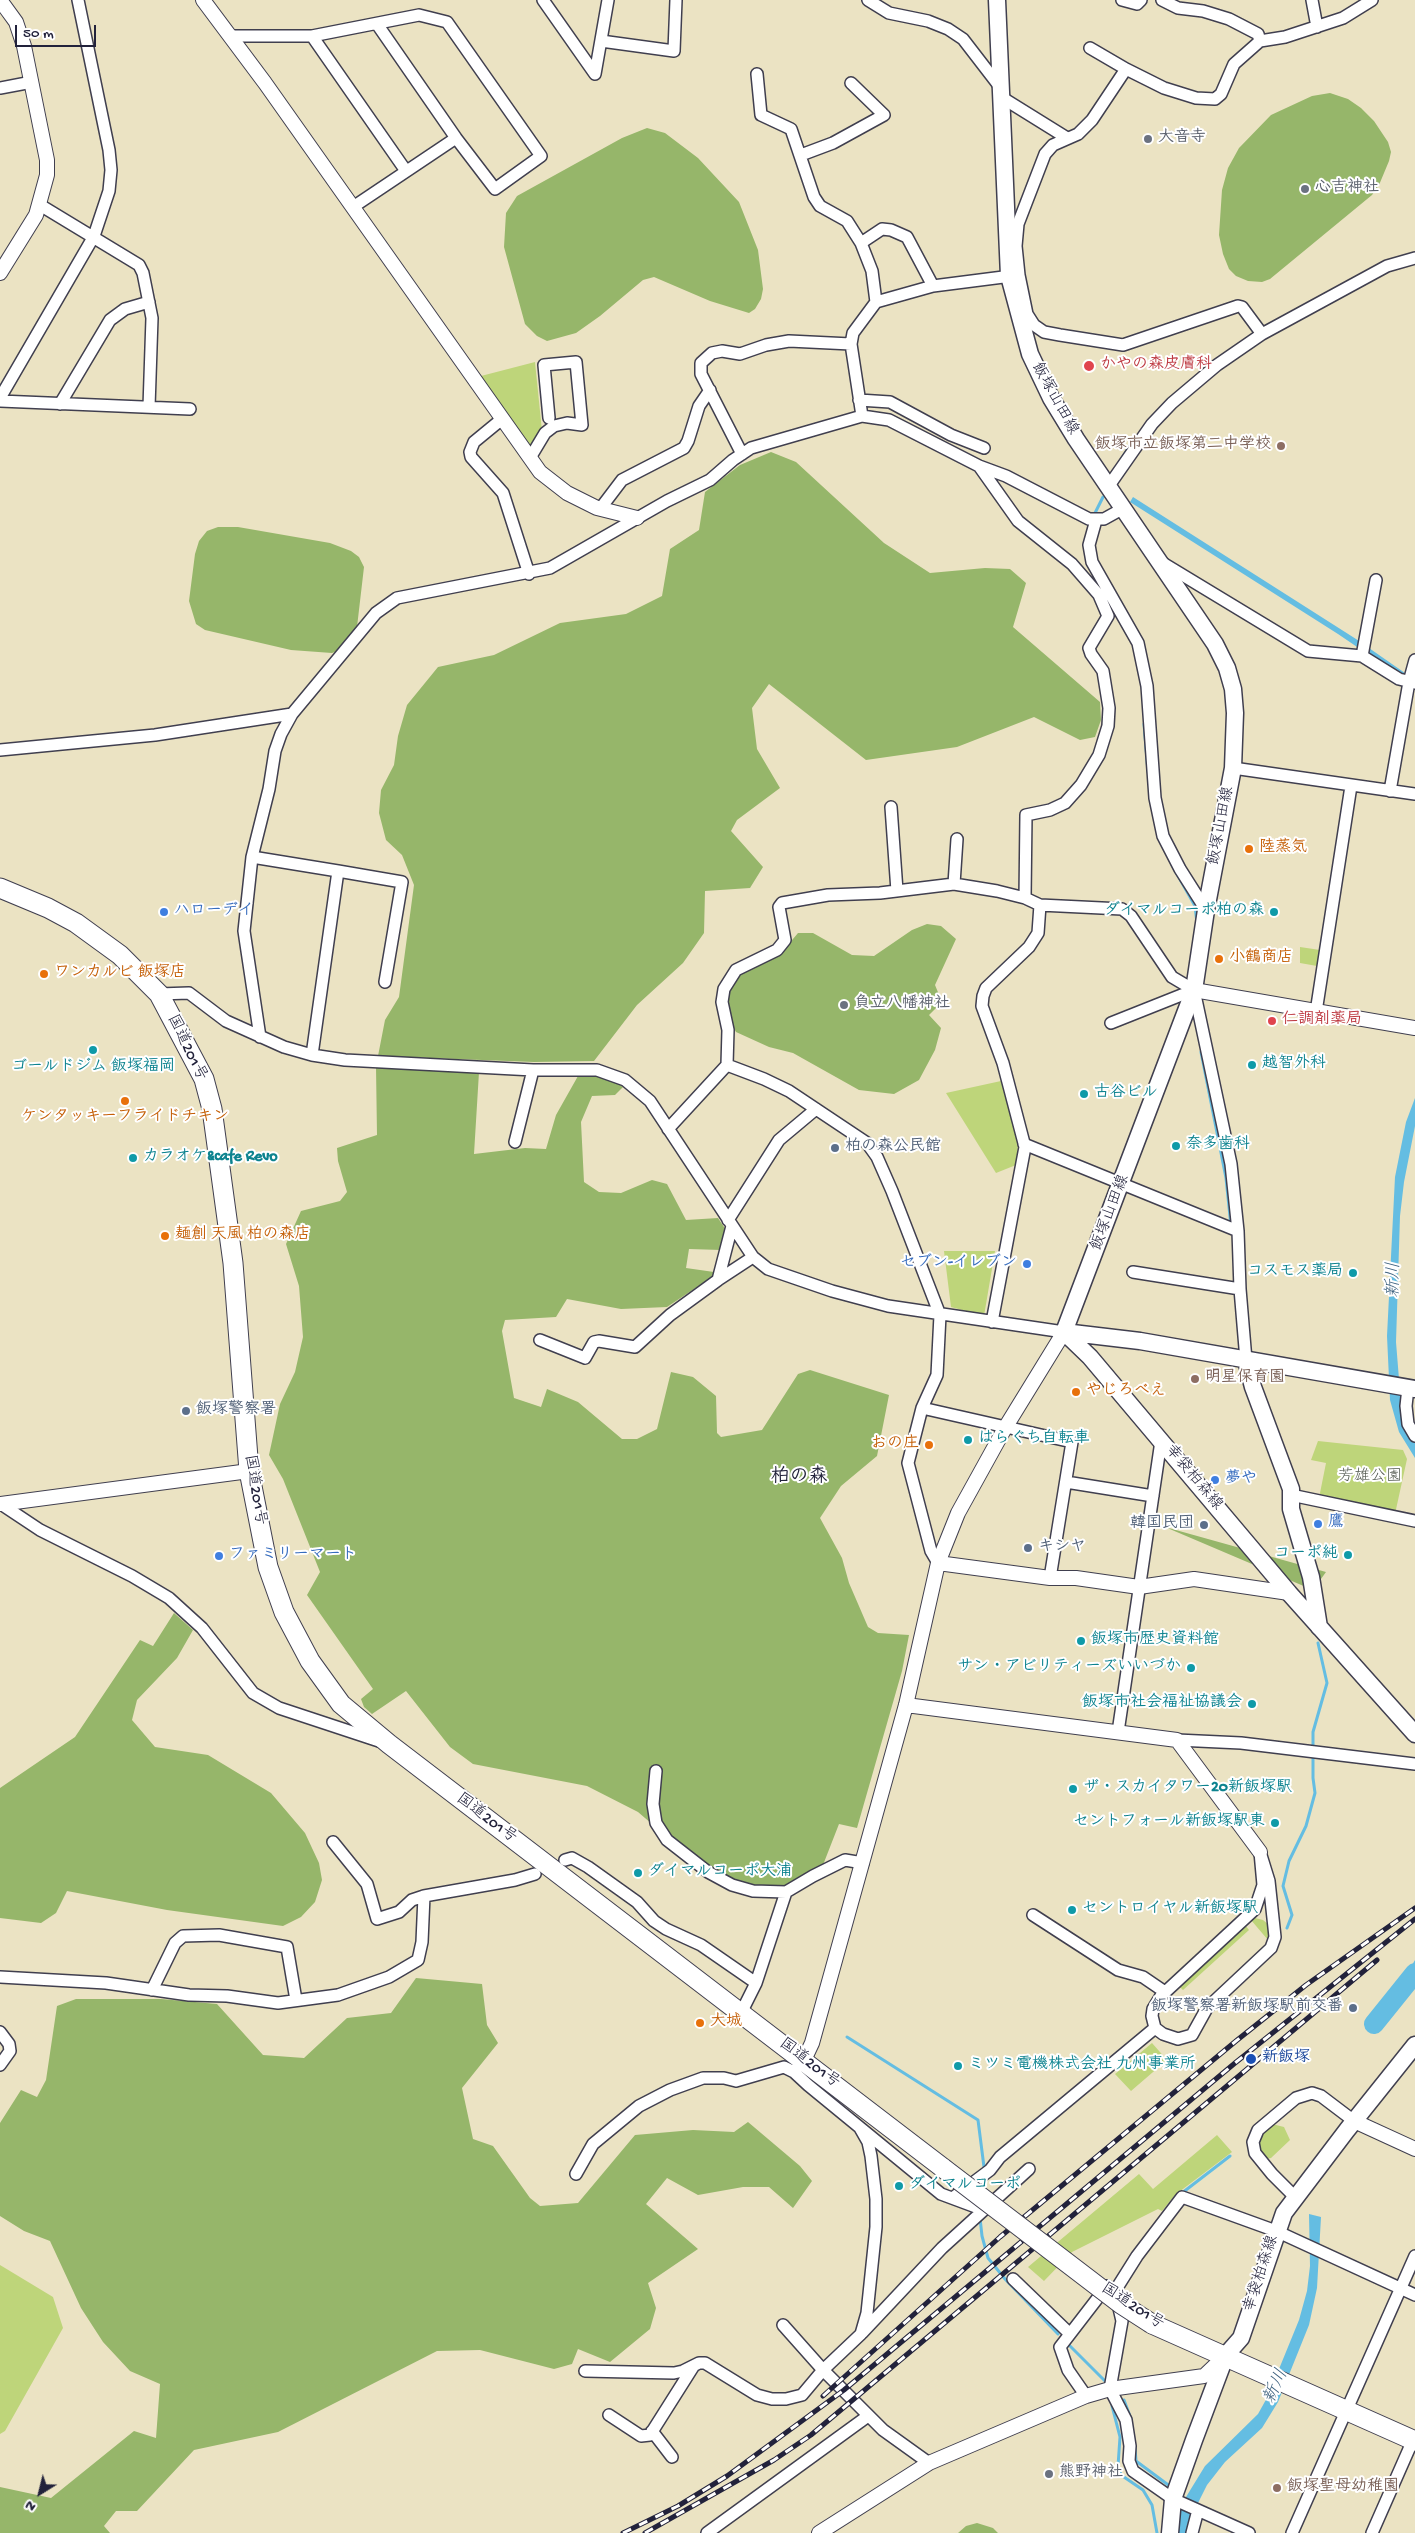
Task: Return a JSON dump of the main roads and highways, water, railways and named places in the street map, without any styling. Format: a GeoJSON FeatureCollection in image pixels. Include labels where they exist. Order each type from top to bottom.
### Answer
{"type":"FeatureCollection","features":[{"type":"Feature","properties":{"kind":"highway","name":"国道201号"},"geometry":{"type":"LineString","coordinates":[[0,888],[48,908],[76,923],[120,955],[159,994],[204,1079],[212,1109],[233,1263],[249,1471],[268,1567],[284,1612],[310,1661],[342,1704],[388,1744],[741,2013],[799,2066],[943,2168],[1121,2304],[1152,2324],[1414,2439]]}},
{"type":"Feature","properties":{"kind":"main road","name":"飯塚山田線"},"geometry":{"type":"LineString","coordinates":[[997,0],[1001,92],[1019,322],[1041,380],[1122,509],[1161,562],[1215,644],[1228,668],[1233,689],[1235,713],[1233,768],[1206,910],[1194,990],[1064,1332]]}},
{"type":"Feature","properties":{"kind":"main road"},"geometry":{"type":"LineString","coordinates":[[1064,1332],[1140,1341],[1404,1387]]}},
{"type":"Feature","properties":{"kind":"main road","name":"幸袋柏森線"},"geometry":{"type":"LineString","coordinates":[[1064,1332],[1090,1357],[1289,1593],[1415,1734]]}},
{"type":"Feature","properties":{"kind":"main road"},"geometry":{"type":"LineString","coordinates":[[1246,1360],[1253,1387],[1291,1494],[1291,1510],[1311,1577],[1319,1627]]}},
{"type":"Feature","properties":{"kind":"main road","name":"幸袋柏森線"},"geometry":{"type":"LineString","coordinates":[[1170,2533],[1178,2501],[1226,2355],[1242,2338],[1276,2231],[1295,2197],[1415,2046]]}},
{"type":"Feature","properties":{"kind":"water"},"geometry":{"type":"Polygon","coordinates":[[[1133,497],[1356,639],[1415,680],[1391,670],[1338,634],[1130,502],[1133,497]]]}},
{"type":"Feature","properties":{"kind":"water"},"geometry":{"type":"Polygon","coordinates":[[[1415,1098],[1415,1126],[1404,1182],[1400,1216],[1396,1342],[1401,1404],[1411,1436],[1415,1442],[1415,1458],[1399,1432],[1390,1400],[1387,1336],[1395,1177],[1406,1122],[1415,1098]]]}},
{"type":"Feature","properties":{"kind":"water"},"geometry":{"type":"Polygon","coordinates":[[[1415,1960],[1415,1979],[1380,2026],[1372,2020],[1403,1980],[1415,1960]]]}},
{"type":"Feature","properties":{"kind":"water"},"geometry":{"type":"Polygon","coordinates":[[[1309,2214],[1321,2217],[1317,2288],[1309,2325],[1278,2402],[1262,2428],[1225,2462],[1207,2485],[1192,2515],[1189,2533],[1177,2533],[1179,2515],[1186,2497],[1205,2466],[1258,2414],[1268,2396],[1299,2320],[1307,2291],[1310,2266],[1309,2214]]]}},
{"type":"Feature","properties":{"kind":"waterway"},"geometry":{"type":"LineString","coordinates":[[1120,461],[1133,441]]}},
{"type":"Feature","properties":{"kind":"waterway"},"geometry":{"type":"LineString","coordinates":[[1095,513],[1103,497]]}},
{"type":"Feature","properties":{"kind":"waterway"},"geometry":{"type":"LineString","coordinates":[[1144,724],[1148,772]]}},
{"type":"Feature","properties":{"kind":"waterway"},"geometry":{"type":"LineString","coordinates":[[1172,865],[1195,906],[1197,923]]}},
{"type":"Feature","properties":{"kind":"waterway"},"geometry":{"type":"LineString","coordinates":[[1201,1052],[1226,1178],[1231,1226]]}},
{"type":"Feature","properties":{"kind":"waterway"},"geometry":{"type":"LineString","coordinates":[[1287,1928],[1292,1915],[1283,1886],[1289,1861],[1306,1826],[1315,1793],[1313,1778],[1313,1732],[1327,1683],[1318,1643]]}},
{"type":"Feature","properties":{"kind":"waterway","name":"新川"},"geometry":{"type":"LineString","coordinates":[[1374,2024],[1415,1973]]}},
{"type":"Feature","properties":{"kind":"waterway"},"geometry":{"type":"LineString","coordinates":[[847,2037],[978,2120],[984,2167]]}},
{"type":"Feature","properties":{"kind":"waterway"},"geometry":{"type":"LineString","coordinates":[[1182,2193],[1230,2156]]}},
{"type":"Feature","properties":{"kind":"waterway"},"geometry":{"type":"LineString","coordinates":[[983,2191],[985,2181]]}},
{"type":"Feature","properties":{"kind":"waterway"},"geometry":{"type":"LineString","coordinates":[[980,2218],[982,2236],[988,2258],[1005,2279],[1058,2334]]}},
{"type":"Feature","properties":{"kind":"waterway"},"geometry":{"type":"LineString","coordinates":[[1068,2344],[1105,2381]]}},
{"type":"Feature","properties":{"kind":"waterway"},"geometry":{"type":"LineString","coordinates":[[1124,2400],[1131,2419]]}},
{"type":"Feature","properties":{"kind":"waterway"},"geometry":{"type":"LineString","coordinates":[[1112,2406],[1120,2437],[1118,2466],[1121,2475],[1143,2490],[1152,2505],[1157,2533]]}},
{"type":"Feature","properties":{"kind":"waterway"},"geometry":{"type":"LineString","coordinates":[[1135,2448],[1136,2461],[1171,2487]]}},
{"type":"Feature","properties":{"kind":"railway"},"geometry":{"type":"LineString","coordinates":[[823,2396],[1000,2237],[1236,2041],[1306,1985],[1415,1908]]}},
{"type":"Feature","properties":{"kind":"railway"},"geometry":{"type":"LineString","coordinates":[[623,2533],[678,2506],[727,2476],[844,2390],[1235,2063],[1415,1919]]}},
{"type":"Feature","properties":{"kind":"railway"},"geometry":{"type":"LineString","coordinates":[[645,2533],[774,2460],[811,2435],[1377,1960]]}},
{"type":"Feature","properties":{"kind":"place","name":"大音寺"},"geometry":{"type":"Point","coordinates":[1148,139]}},
{"type":"Feature","properties":{"kind":"place","name":"心吉神社"},"geometry":{"type":"Point","coordinates":[1305,189]}},
{"type":"Feature","properties":{"kind":"place","name":"かやの森皮膚科"},"geometry":{"type":"Point","coordinates":[1089,366]}},
{"type":"Feature","properties":{"kind":"place","name":"飯塚市立飯塚第二中学校"},"geometry":{"type":"Point","coordinates":[1281,446]}},
{"type":"Feature","properties":{"kind":"place","name":"陸蒸気"},"geometry":{"type":"Point","coordinates":[1249,849]}},
{"type":"Feature","properties":{"kind":"place","name":"ハローデイ"},"geometry":{"type":"Point","coordinates":[164,912]}},
{"type":"Feature","properties":{"kind":"place","name":"ダイマルコーポ柏の森"},"geometry":{"type":"Point","coordinates":[1274,912]}},
{"type":"Feature","properties":{"kind":"place","name":"小鶴商店"},"geometry":{"type":"Point","coordinates":[1219,959]}},
{"type":"Feature","properties":{"kind":"place","name":"ワンカルビ 飯塚店"},"geometry":{"type":"Point","coordinates":[44,974]}},
{"type":"Feature","properties":{"kind":"place","name":"負立八幡神社"},"geometry":{"type":"Point","coordinates":[844,1005]}},
{"type":"Feature","properties":{"kind":"place","name":"仁調剤薬局"},"geometry":{"type":"Point","coordinates":[1272,1021]}},
{"type":"Feature","properties":{"kind":"place","name":"ゴールドジム 飯塚福岡"},"geometry":{"type":"Point","coordinates":[93,1050]}},
{"type":"Feature","properties":{"kind":"place","name":"越智外科"},"geometry":{"type":"Point","coordinates":[1252,1065]}},
{"type":"Feature","properties":{"kind":"place","name":"古谷ビル"},"geometry":{"type":"Point","coordinates":[1084,1094]}},
{"type":"Feature","properties":{"kind":"place","name":"ケンタッキーフライドチキン"},"geometry":{"type":"Point","coordinates":[125,1101]}},
{"type":"Feature","properties":{"kind":"place","name":"奈多歯科"},"geometry":{"type":"Point","coordinates":[1176,1146]}},
{"type":"Feature","properties":{"kind":"place","name":"柏の森公民館"},"geometry":{"type":"Point","coordinates":[835,1148]}},
{"type":"Feature","properties":{"kind":"place","name":"カラオケ&cafe Revo"},"geometry":{"type":"Point","coordinates":[133,1158]}},
{"type":"Feature","properties":{"kind":"place","name":"麺創 天風 柏の森店"},"geometry":{"type":"Point","coordinates":[165,1236]}},
{"type":"Feature","properties":{"kind":"place","name":"セブン-イレブン"},"geometry":{"type":"Point","coordinates":[1027,1264]}},
{"type":"Feature","properties":{"kind":"place","name":"コスモス薬局"},"geometry":{"type":"Point","coordinates":[1353,1273]}},
{"type":"Feature","properties":{"kind":"place","name":"明星保育園"},"geometry":{"type":"Point","coordinates":[1195,1379]}},
{"type":"Feature","properties":{"kind":"place","name":"やじろべえ"},"geometry":{"type":"Point","coordinates":[1076,1392]}},
{"type":"Feature","properties":{"kind":"place","name":"飯塚警察署"},"geometry":{"type":"Point","coordinates":[186,1411]}},
{"type":"Feature","properties":{"kind":"place","name":"はらぐち自転車"},"geometry":{"type":"Point","coordinates":[968,1440]}},
{"type":"Feature","properties":{"kind":"place","name":"おの庄"},"geometry":{"type":"Point","coordinates":[929,1445]}},
{"type":"Feature","properties":{"kind":"place","name":"夢や"},"geometry":{"type":"Point","coordinates":[1215,1480]}},
{"type":"Feature","properties":{"kind":"place","name":"鷹"},"geometry":{"type":"Point","coordinates":[1318,1524]}},
{"type":"Feature","properties":{"kind":"place","name":"韓国民団"},"geometry":{"type":"Point","coordinates":[1204,1525]}},
{"type":"Feature","properties":{"kind":"place","name":"キシヤ"},"geometry":{"type":"Point","coordinates":[1028,1548]}},
{"type":"Feature","properties":{"kind":"place","name":"コーポ純"},"geometry":{"type":"Point","coordinates":[1348,1555]}},
{"type":"Feature","properties":{"kind":"place","name":"ファミリーマート"},"geometry":{"type":"Point","coordinates":[219,1556]}},
{"type":"Feature","properties":{"kind":"place","name":"飯塚市歴史資料館"},"geometry":{"type":"Point","coordinates":[1081,1641]}},
{"type":"Feature","properties":{"kind":"place","name":"サン・アビリティーズいいづか"},"geometry":{"type":"Point","coordinates":[1191,1668]}},
{"type":"Feature","properties":{"kind":"place","name":"飯塚市社会福祉協議会"},"geometry":{"type":"Point","coordinates":[1252,1704]}},
{"type":"Feature","properties":{"kind":"place","name":"ザ・スカイタワー20新飯塚駅"},"geometry":{"type":"Point","coordinates":[1073,1789]}},
{"type":"Feature","properties":{"kind":"place","name":"セントフォール新飯塚駅東"},"geometry":{"type":"Point","coordinates":[1275,1823]}},
{"type":"Feature","properties":{"kind":"place","name":"ダイマルコーポ大浦"},"geometry":{"type":"Point","coordinates":[638,1873]}},
{"type":"Feature","properties":{"kind":"place","name":"セントロイヤル新飯塚駅"},"geometry":{"type":"Point","coordinates":[1072,1910]}},
{"type":"Feature","properties":{"kind":"place","name":"飯塚警察署新飯塚駅前交番"},"geometry":{"type":"Point","coordinates":[1353,2008]}},
{"type":"Feature","properties":{"kind":"place","name":"大城"},"geometry":{"type":"Point","coordinates":[700,2023]}},
{"type":"Feature","properties":{"kind":"place","name":"新飯塚"},"geometry":{"type":"Point","coordinates":[1251,2059]}},
{"type":"Feature","properties":{"kind":"place","name":"ミツミ電機株式会社 九州事業所"},"geometry":{"type":"Point","coordinates":[958,2066]}},
{"type":"Feature","properties":{"kind":"place","name":"ダイマルコーポ"},"geometry":{"type":"Point","coordinates":[899,2186]}},
{"type":"Feature","properties":{"kind":"place","name":"熊野神社"},"geometry":{"type":"Point","coordinates":[1049,2474]}},
{"type":"Feature","properties":{"kind":"place","name":"飯塚聖母幼稚園"},"geometry":{"type":"Point","coordinates":[1277,2488]}},
{"type":"Feature","properties":{"kind":"district","name":"柏の森"},"geometry":{"type":"Point","coordinates":[799,1478]}},
{"type":"Feature","properties":{"kind":"park label","name":"芳雄公園"},"geometry":{"type":"Point","coordinates":[1370,1478]}}]}
